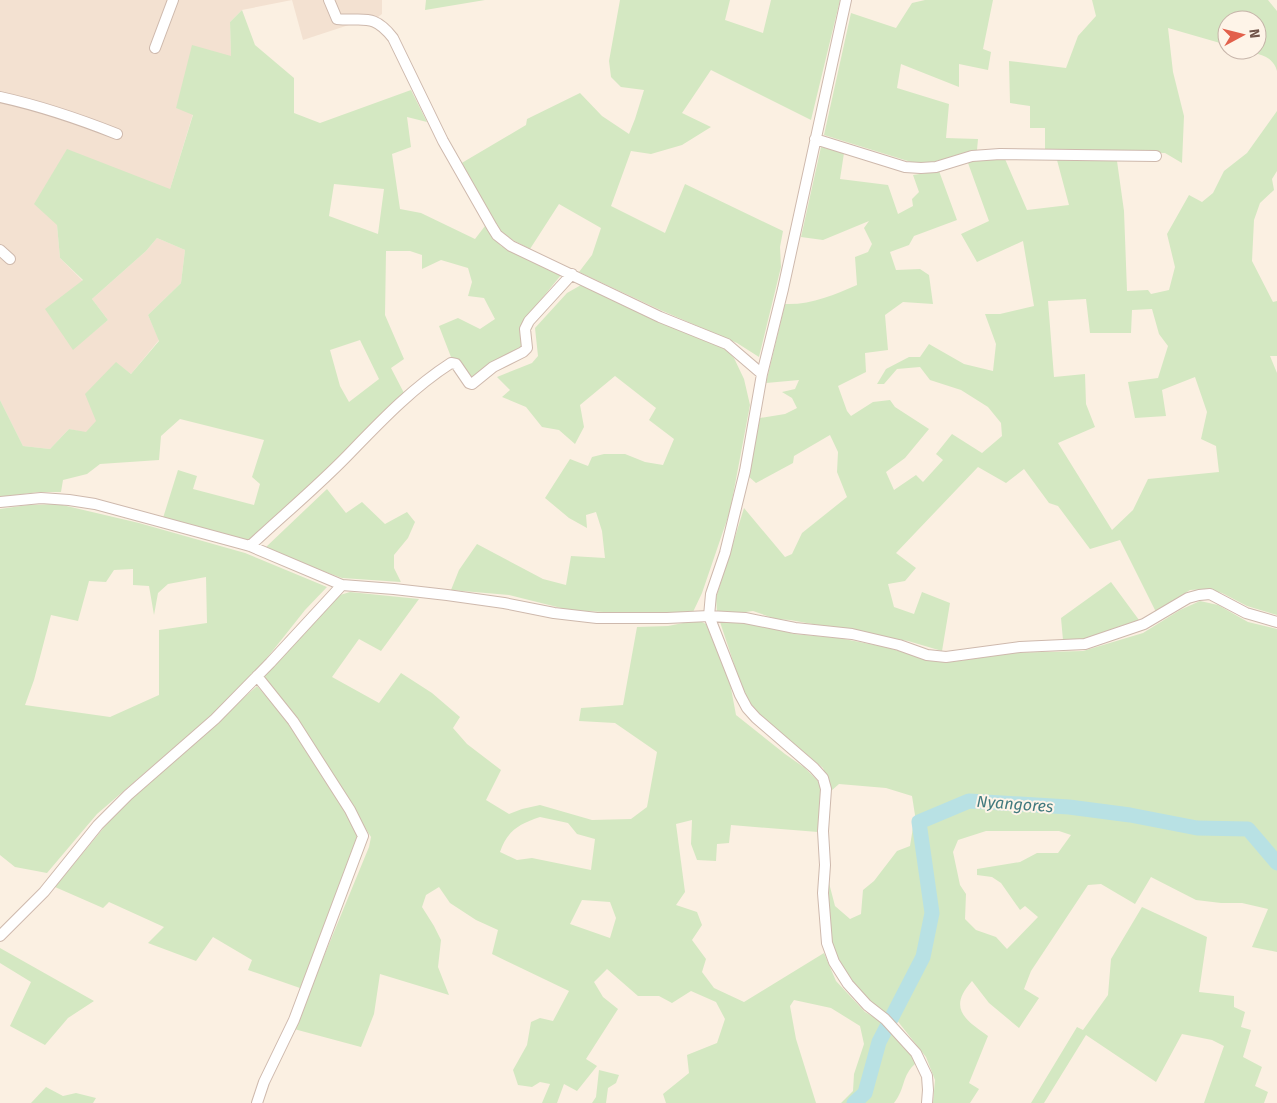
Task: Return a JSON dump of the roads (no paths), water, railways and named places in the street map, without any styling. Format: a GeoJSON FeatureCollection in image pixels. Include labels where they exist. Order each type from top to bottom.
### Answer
{"type":"FeatureCollection","features":[{"type":"Feature","properties":{"kind":"street"},"geometry":{"type":"LineString","coordinates":[[155,48],[173,0]]}},
{"type":"Feature","properties":{"kind":"street"},"geometry":{"type":"LineString","coordinates":[[329,0],[337,19],[369,19],[379,24],[393,38],[443,141],[497,235],[512,246],[660,316],[727,344],[762,374]]}},
{"type":"Feature","properties":{"kind":"street"},"geometry":{"type":"LineString","coordinates":[[846,0],[783,289],[762,374],[741,487],[725,553],[712,594],[709,616],[746,708],[782,743],[814,768],[822,778],[826,789],[823,831],[827,943],[834,962],[848,984],[867,1005],[885,1019],[910,1044],[922,1062],[927,1076],[927,1103]]}},
{"type":"Feature","properties":{"kind":"street"},"geometry":{"type":"LineString","coordinates":[[0,97],[30,103],[62,113],[117,134]]}},
{"type":"Feature","properties":{"kind":"street"},"geometry":{"type":"LineString","coordinates":[[815,139],[905,166],[921,168],[936,167],[972,156],[1000,154],[1156,156]]}},
{"type":"Feature","properties":{"kind":"street"},"geometry":{"type":"LineString","coordinates":[[0,250],[10,259]]}},
{"type":"Feature","properties":{"kind":"street"},"geometry":{"type":"LineString","coordinates":[[250,546],[348,455],[391,411],[441,369],[451,363],[456,364],[469,383],[472,384],[493,367],[523,352],[527,348],[526,329],[529,321],[572,274]]}},
{"type":"Feature","properties":{"kind":"street"},"geometry":{"type":"LineString","coordinates":[[0,502],[41,498],[95,504],[250,546],[342,585],[456,596],[554,613],[597,618],[709,616],[745,618],[795,628],[852,634],[899,645],[926,655],[946,657],[1020,647],[1085,644],[1144,624],[1188,598],[1199,595],[1210,594],[1246,613],[1277,622]]}},
{"type":"Feature","properties":{"kind":"street"},"geometry":{"type":"LineString","coordinates":[[0,936],[32,906],[98,825],[128,795],[215,719],[342,585]]}},
{"type":"Feature","properties":{"kind":"street"},"geometry":{"type":"LineString","coordinates":[[257,676],[293,721],[350,810],[363,836],[294,1020],[264,1082],[257,1103]]}},
{"type":"Feature","properties":{"kind":"waterway","name":"Nyangores"},"geometry":{"type":"LineString","coordinates":[[854,1103],[865,1093],[879,1042],[923,957],[932,913],[919,822],[969,801],[1069,807],[1130,815],[1197,828],[1248,829],[1277,863]]}}]}
